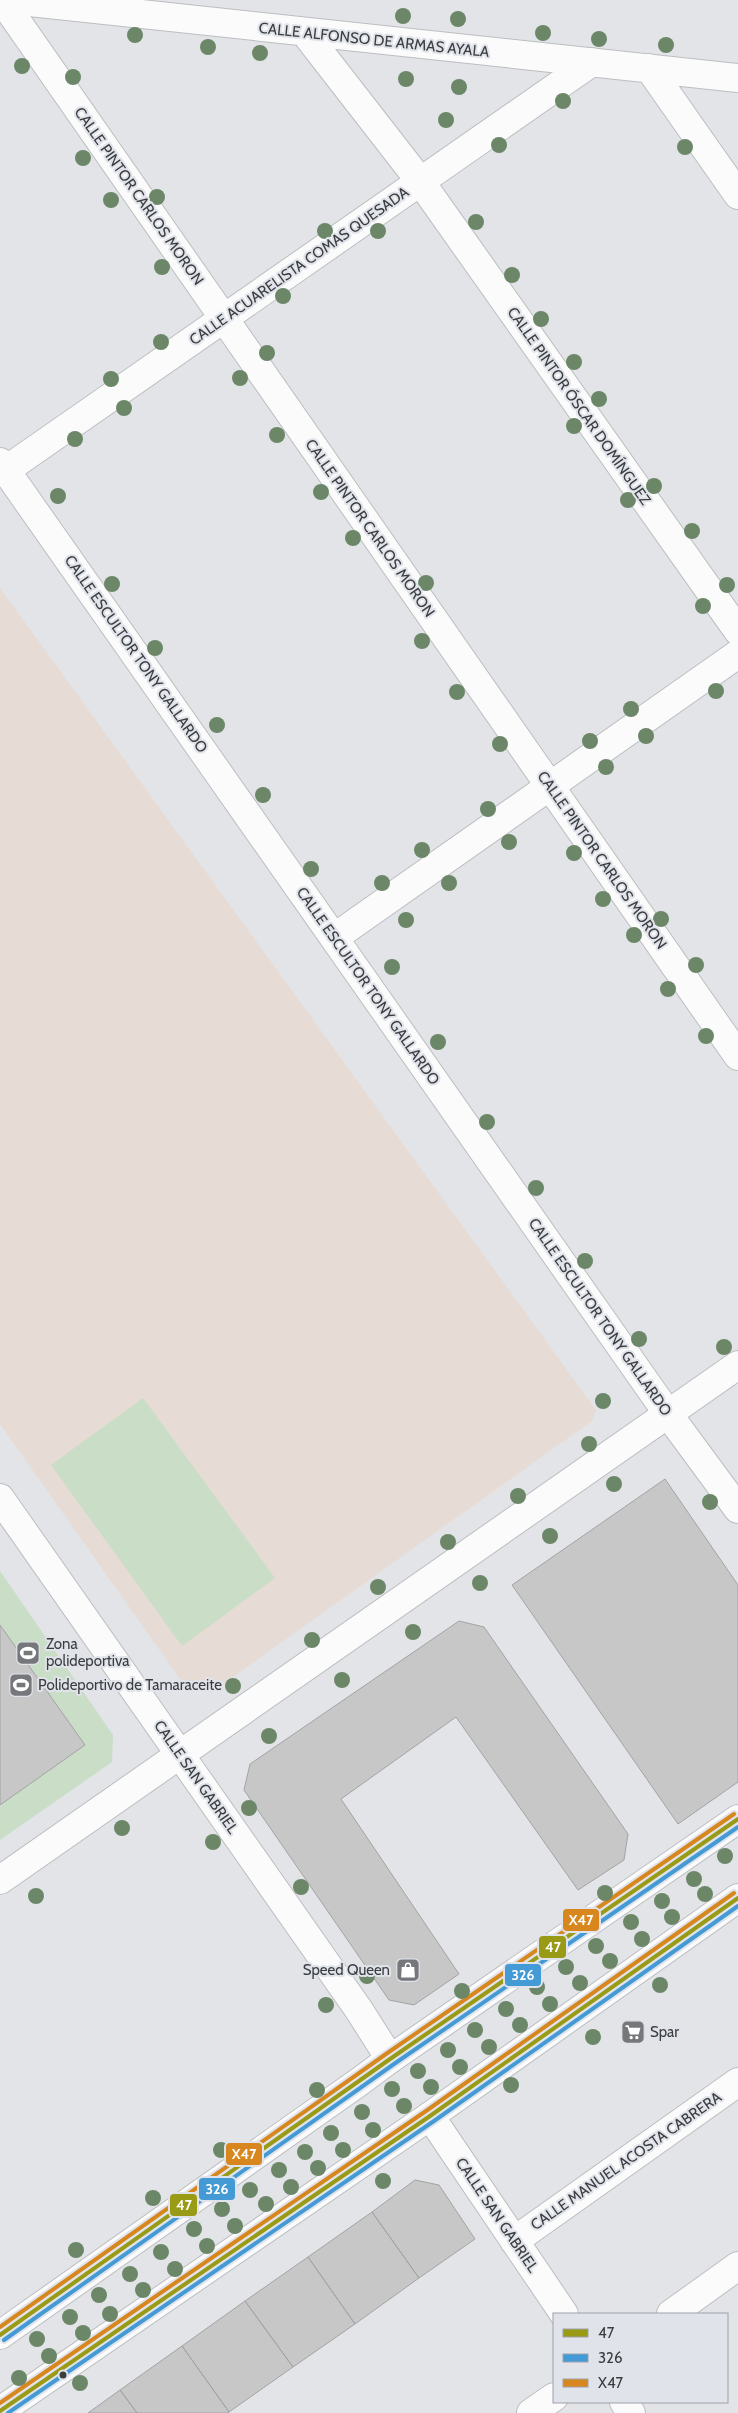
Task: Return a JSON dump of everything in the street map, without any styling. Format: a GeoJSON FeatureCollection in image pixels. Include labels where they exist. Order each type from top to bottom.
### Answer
{"type":"FeatureCollection","features":[{"type":"Feature","properties":{"kind":"street","name":"CALLE PINTOR CARLOS MORON"},"geometry":{"type":"LineString","coordinates":[[2,0],[738,1056]]}},
{"type":"Feature","properties":{"kind":"street","name":"CALLE ALFONSO DE ARMAS AYALA"},"geometry":{"type":"LineString","coordinates":[[11,0],[738,78]]}},
{"type":"Feature","properties":{"kind":"street","name":"CALLE PINTOR ÓSCAR DOMÍNGUEZ"},"geometry":{"type":"LineString","coordinates":[[305,33],[420,181],[738,631]]}},
{"type":"Feature","properties":{"kind":"street","name":"CALLE ACUARELISTA COMAS QUESADA"},"geometry":{"type":"LineString","coordinates":[[3,466],[224,318],[592,62]]}},
{"type":"Feature","properties":{"kind":"street"},"geometry":{"type":"LineString","coordinates":[[649,68],[738,196]]}},
{"type":"Feature","properties":{"kind":"street","name":"CALLE ESCULTOR TONY GALLARDO"},"geometry":{"type":"LineString","coordinates":[[3,466],[668,1414],[738,1509]]}},
{"type":"Feature","properties":{"kind":"street"},"geometry":{"type":"LineString","coordinates":[[335,937],[738,654]]}},
{"type":"Feature","properties":{"kind":"street"},"geometry":{"type":"LineString","coordinates":[[0,1880],[738,1365]]}},
{"type":"Feature","properties":{"kind":"street","name":"CALLE SAN GABRIEL"},"geometry":{"type":"LineString","coordinates":[[0,1498],[359,2010],[390,2058]]}},
{"type":"Feature","properties":{"kind":"street"},"geometry":{"type":"LineString","coordinates":[[0,2335],[359,2082],[390,2058],[738,1819]]}},
{"type":"Feature","properties":{"kind":"street"},"geometry":{"type":"LineString","coordinates":[[0,2411],[430,2116],[738,1898]]}},
{"type":"Feature","properties":{"kind":"street","name":"CALLE MANUEL ACOSTA CABRERA"},"geometry":{"type":"LineString","coordinates":[[514,2241],[738,2082]]}},
{"type":"Feature","properties":{"kind":"street","name":"CALLE SAN GABRIEL"},"geometry":{"type":"LineString","coordinates":[[430,2116],[563,2313]]}},
{"type":"Feature","properties":{"kind":"street"},"geometry":{"type":"LineString","coordinates":[[672,2313],[738,2266]]}},
{"type":"Feature","properties":{"kind":"street"},"geometry":{"type":"LineString","coordinates":[[532,2413],[553,2398]]}},
{"type":"Feature","properties":{"kind":"shaded area"},"geometry":{"type":"Polygon","coordinates":[[[0,588],[596,1410],[592,1421],[212,1692],[187,1689],[0,1424],[0,588]]]}},
{"type":"Feature","properties":{"kind":"green space"},"geometry":{"type":"Polygon","coordinates":[[[143,1398],[275,1578],[182,1646],[51,1465],[143,1398]]]}},
{"type":"Feature","properties":{"kind":"green space","name":"Zona polideportiva"},"geometry":{"type":"Polygon","coordinates":[[[0,1571],[113,1735],[112,1762],[0,1840],[0,1571]]]}},
{"type":"Feature","properties":{"kind":"building"},"geometry":{"type":"Polygon","coordinates":[[[665,1479],[738,1585],[738,1782],[678,1824],[512,1585],[665,1479]]]}},
{"type":"Feature","properties":{"kind":"building"},"geometry":{"type":"Polygon","coordinates":[[[459,1621],[484,1627],[628,1834],[624,1860],[578,1890],[456,1717],[341,1799],[459,1974],[414,2005],[389,2000],[244,1790],[250,1764],[459,1621]]]}},
{"type":"Feature","properties":{"kind":"building","name":"Polideportivo de Tamaraceite"},"geometry":{"type":"Polygon","coordinates":[[[0,1625],[85,1745],[0,1805],[0,1625]]]}},
{"type":"Feature","properties":{"kind":"building"},"geometry":{"type":"Polygon","coordinates":[[[415,2180],[439,2185],[475,2239],[419,2278],[372,2212],[415,2180]]]}},
{"type":"Feature","properties":{"kind":"building"},"geometry":{"type":"Polygon","coordinates":[[[372,2212],[419,2278],[355,2324],[308,2257],[372,2212]]]}},
{"type":"Feature","properties":{"kind":"building"},"geometry":{"type":"Polygon","coordinates":[[[308,2257],[355,2324],[293,2367],[245,2301],[308,2257]]]}},
{"type":"Feature","properties":{"kind":"building"},"geometry":{"type":"Polygon","coordinates":[[[245,2301],[293,2367],[229,2412],[182,2346],[245,2301]]]}},
{"type":"Feature","properties":{"kind":"building"},"geometry":{"type":"Polygon","coordinates":[[[182,2346],[228,2413],[137,2413],[120,2390],[182,2346]]]}},
{"type":"Feature","properties":{"kind":"building"},"geometry":{"type":"Polygon","coordinates":[[[120,2390],[137,2413],[88,2413],[120,2390]]]}},
{"type":"Feature","properties":{"kind":"transit line","name":"X47"},"geometry":{"type":"LineString","coordinates":[[0,2327],[386,2054],[734,1814]]}},
{"type":"Feature","properties":{"kind":"transit line","name":"47"},"geometry":{"type":"LineString","coordinates":[[0,2335],[390,2059],[738,1819]]}},
{"type":"Feature","properties":{"kind":"transit line","name":"326"},"geometry":{"type":"LineString","coordinates":[[4,2340],[394,2064],[738,1827]]}},
{"type":"Feature","properties":{"kind":"transit line","name":"X47"},"geometry":{"type":"LineString","coordinates":[[0,2403],[426,2111],[734,1893]]}},
{"type":"Feature","properties":{"kind":"transit line","name":"47"},"geometry":{"type":"LineString","coordinates":[[0,2411],[430,2116],[738,1898]]}},
{"type":"Feature","properties":{"kind":"transit line","name":"326"},"geometry":{"type":"LineString","coordinates":[[8,2413],[434,2121],[738,1906]]}},
{"type":"Feature","properties":{"kind":"place","name":"Zona polideportiva"},"geometry":{"type":"Point","coordinates":[28,1653]}},
{"type":"Feature","properties":{"kind":"place","name":"Polideportivo de Tamaraceite"},"geometry":{"type":"Point","coordinates":[21,1685]}},
{"type":"Feature","properties":{"kind":"place","name":"Speed Queen"},"geometry":{"type":"Point","coordinates":[408,1970]}},
{"type":"Feature","properties":{"kind":"place","name":"Spar"},"geometry":{"type":"Point","coordinates":[633,2032]}}]}
